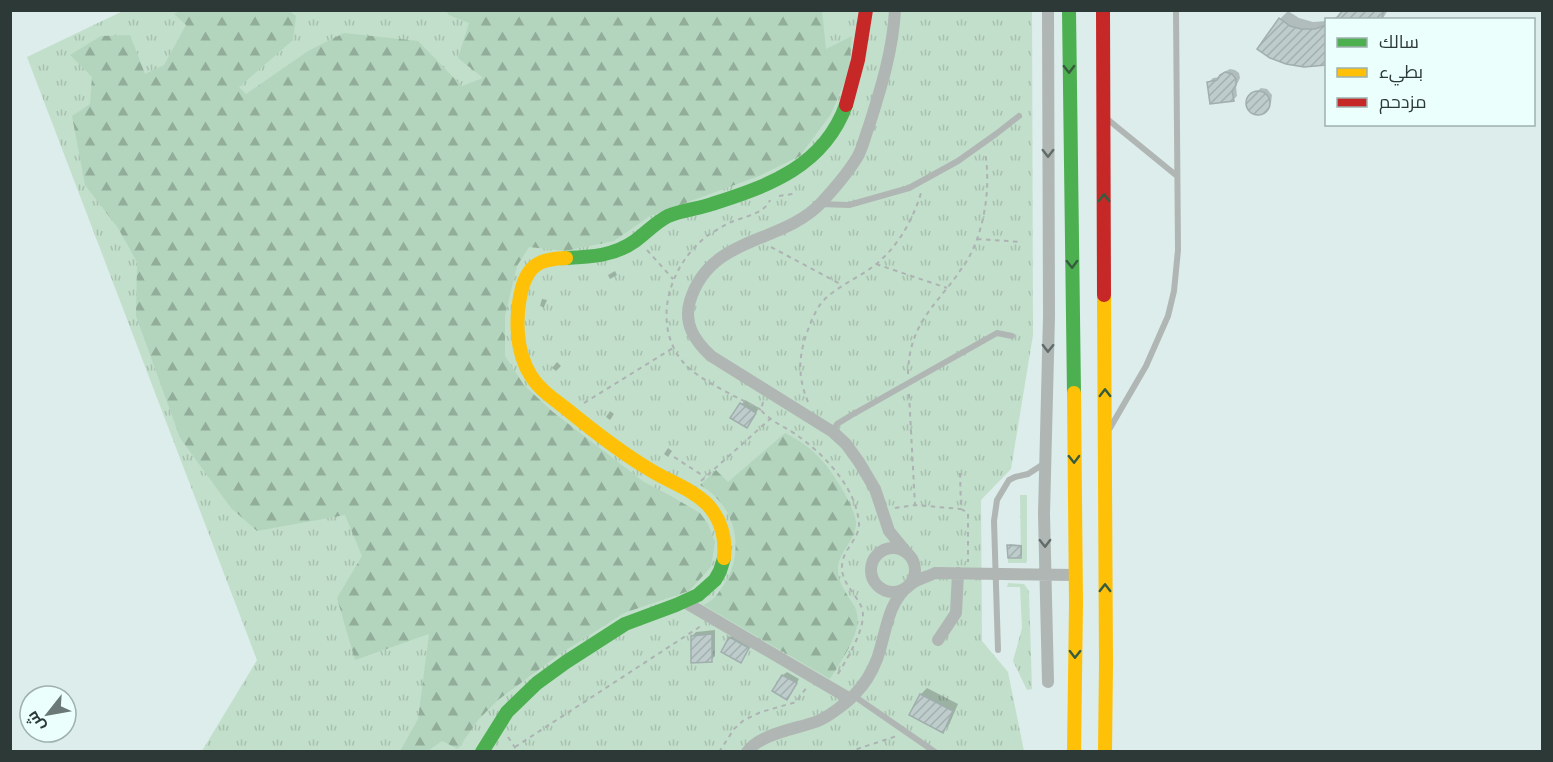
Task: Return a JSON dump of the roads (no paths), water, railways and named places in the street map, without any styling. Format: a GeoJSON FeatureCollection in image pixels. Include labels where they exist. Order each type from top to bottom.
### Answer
{"type":"FeatureCollection","features":[{"type":"Feature","properties":{"kind":"main road"},"geometry":{"type":"LineString","coordinates":[[482,752],[509,709],[551,672],[618,628],[700,593],[715,580],[723,565],[724,539],[719,522],[702,499],[648,469],[608,442],[531,379],[519,348],[518,310],[521,290],[527,273],[532,266],[544,260],[606,255],[628,246],[668,217],[748,192],[809,160],[829,140],[844,109],[862,47],[866,10]]}},
{"type":"Feature","properties":{"kind":"main road"},"geometry":{"type":"LineString","coordinates":[[1069,10],[1075,575],[1074,752]]}},
{"type":"Feature","properties":{"kind":"main road"},"geometry":{"type":"LineString","coordinates":[[1103,10],[1105,752]]}},
{"type":"Feature","properties":{"kind":"street"},"geometry":{"type":"LineString","coordinates":[[895,10],[888,61],[858,155],[820,204],[801,219],[740,246],[721,257],[708,269],[695,286],[687,316],[691,331],[700,346],[711,356],[833,432],[846,444],[875,489],[893,536],[924,568],[935,573],[1075,575]]}},
{"type":"Feature","properties":{"kind":"street"},"geometry":{"type":"LineString","coordinates":[[1048,10],[1049,316],[1044,514],[1048,682]]}},
{"type":"Feature","properties":{"kind":"street"},"geometry":{"type":"LineString","coordinates":[[886,521],[881,544],[871,562],[870,569],[875,584],[887,591],[895,592],[935,573]]}},
{"type":"Feature","properties":{"kind":"street"},"geometry":{"type":"LineString","coordinates":[[747,752],[750,747],[766,738],[821,720],[852,698],[867,680],[877,659],[895,602],[913,580],[915,572],[910,555],[901,549],[887,548],[875,556]]}},
{"type":"Feature","properties":{"kind":"street"},"geometry":{"type":"LineString","coordinates":[[938,640],[956,613],[958,573]]}},
{"type":"Feature","properties":{"kind":"street"},"geometry":{"type":"LineString","coordinates":[[880,588],[891,612]]}},
{"type":"Feature","properties":{"kind":"street"},"geometry":{"type":"LineString","coordinates":[[683,601],[829,687],[852,698]]}},
{"type":"Feature","properties":{"kind":"lane"},"geometry":{"type":"LineString","coordinates":[[1105,436],[1146,366],[1168,316],[1174,291],[1177,272],[1176,10]]}},
{"type":"Feature","properties":{"kind":"lane"},"geometry":{"type":"LineString","coordinates":[[820,204],[849,205],[909,188],[958,161],[1019,116]]}},
{"type":"Feature","properties":{"kind":"lane"},"geometry":{"type":"LineString","coordinates":[[1103,116],[1177,176]]}},
{"type":"Feature","properties":{"kind":"lane"},"geometry":{"type":"LineString","coordinates":[[833,432],[837,424],[850,416],[996,333],[1012,336]]}},
{"type":"Feature","properties":{"kind":"lane"},"geometry":{"type":"LineString","coordinates":[[998,650],[994,521],[997,500],[1009,480],[1028,474],[1046,463]]}},
{"type":"Feature","properties":{"kind":"lane"},"geometry":{"type":"LineString","coordinates":[[852,698],[935,752]]}}]}
